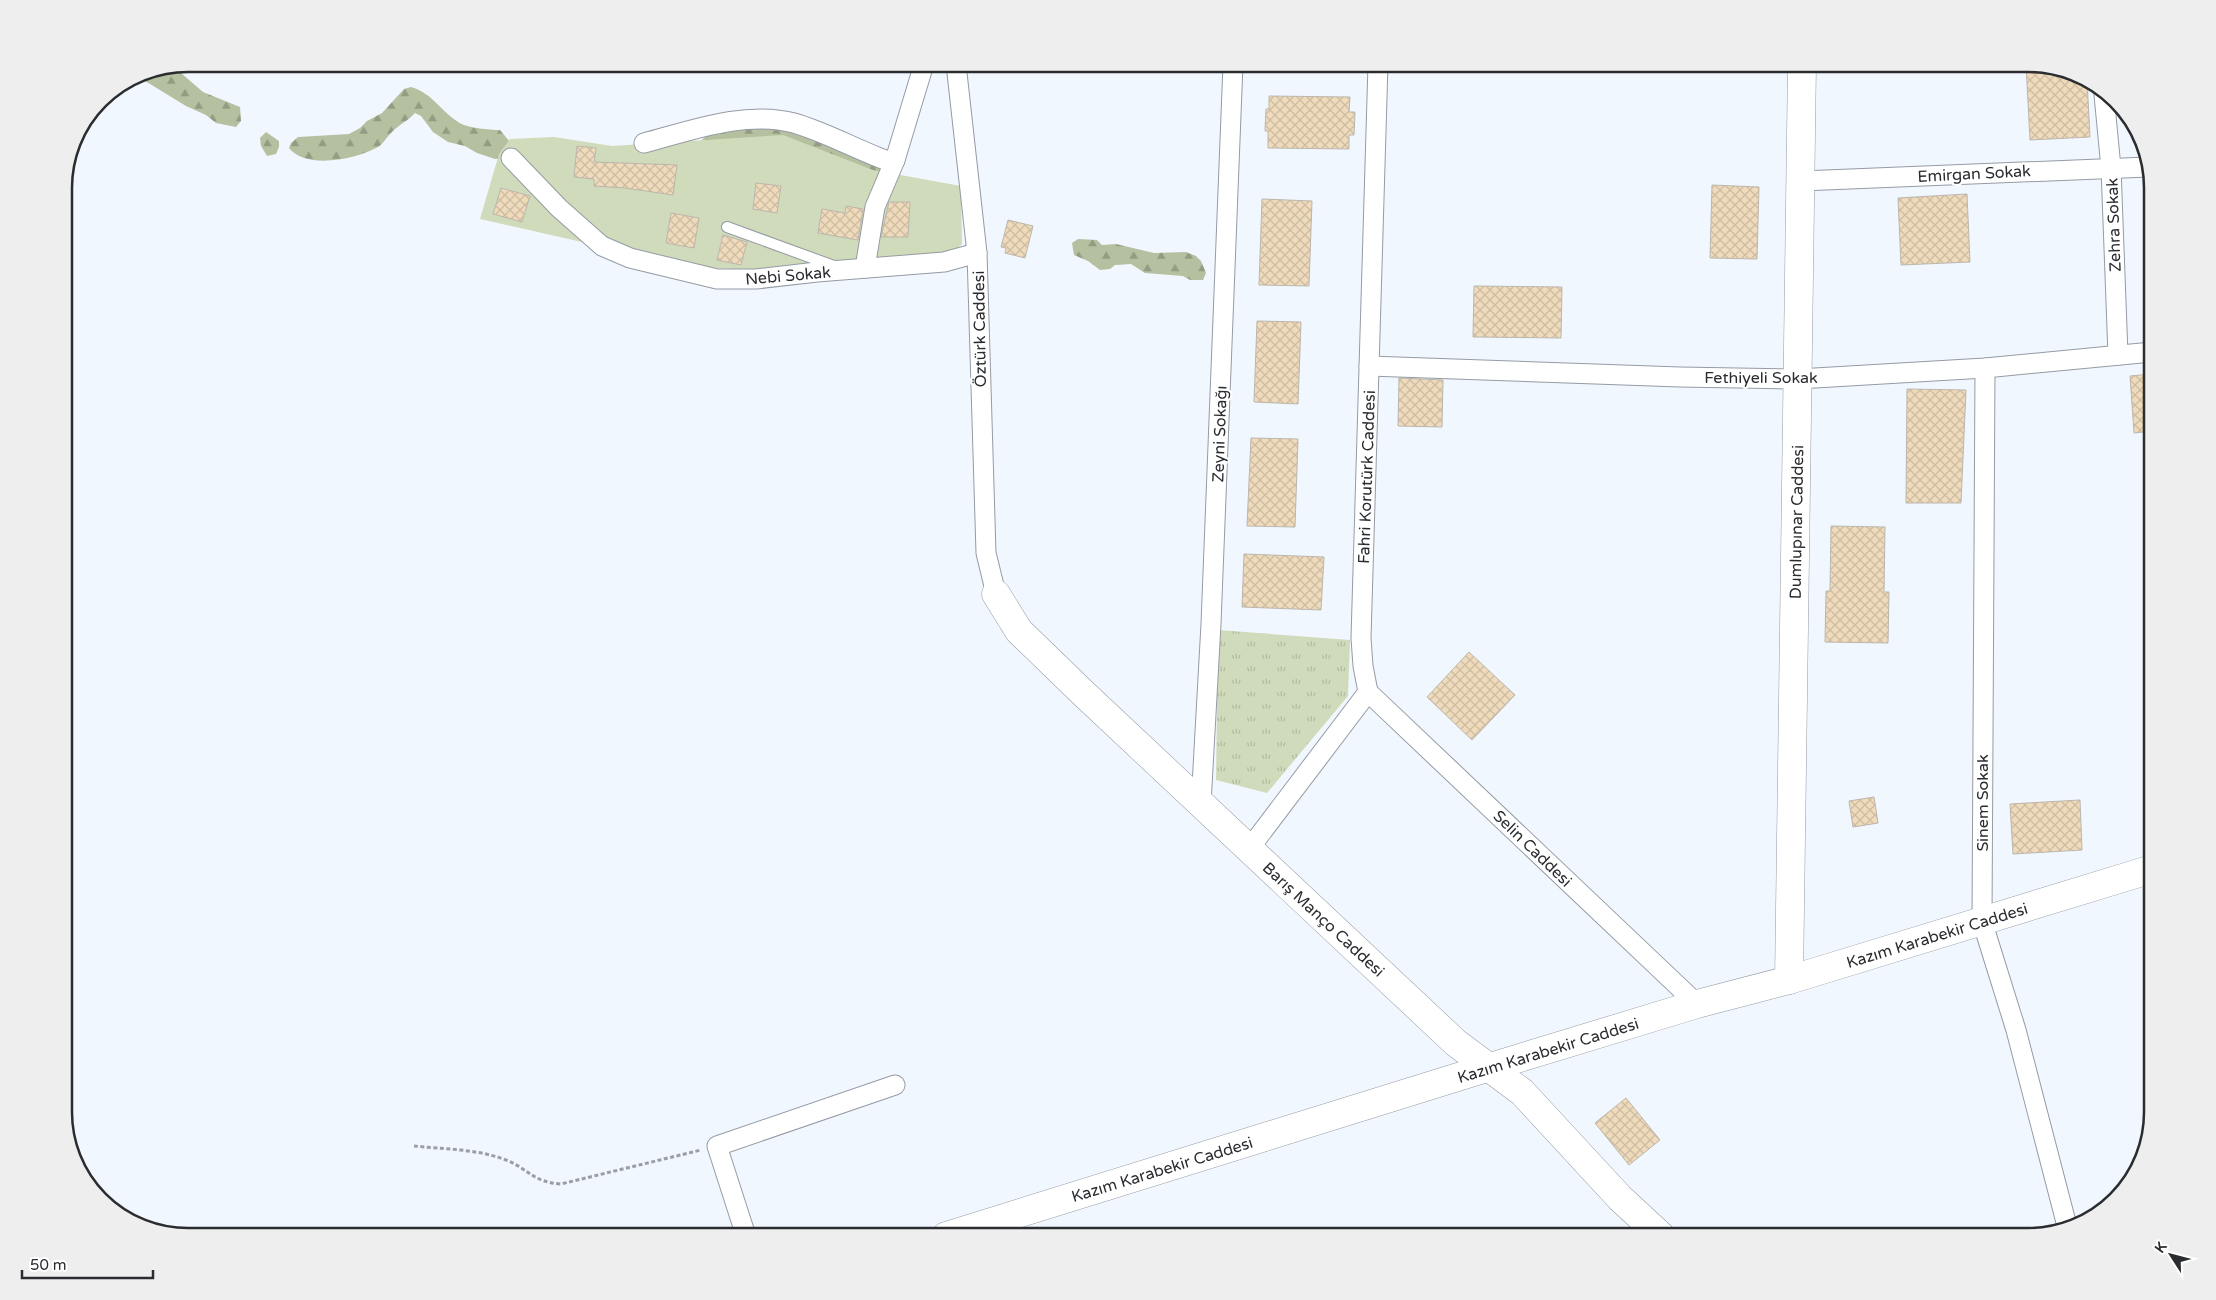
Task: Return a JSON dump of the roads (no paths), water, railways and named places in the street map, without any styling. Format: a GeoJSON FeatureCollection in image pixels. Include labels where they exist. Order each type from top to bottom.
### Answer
{"type":"FeatureCollection","features":[{"type":"Feature","properties":{"kind":"street","name":"Zeyni Sokağı"},"geometry":{"type":"LineString","coordinates":[[1201,804],[1212,604],[1233,72]]}},
{"type":"Feature","properties":{"kind":"street","name":"Fahri Korutürk Caddesi"},"geometry":{"type":"LineString","coordinates":[[1368,692],[1363,666],[1362,638],[1378,72]]}},
{"type":"Feature","properties":{"kind":"street","name":"Dumlupınar Caddesi"},"geometry":{"type":"LineString","coordinates":[[1789,980],[1802,72]]}},
{"type":"Feature","properties":{"kind":"street"},"geometry":{"type":"LineString","coordinates":[[865,268],[874,206],[895,160],[921,73]]}},
{"type":"Feature","properties":{"kind":"street","name":"Öztürk Caddesi"},"geometry":{"type":"LineString","coordinates":[[957,73],[977,253],[986,553],[996,594]]}},
{"type":"Feature","properties":{"kind":"street","name":"Zehra Sokak"},"geometry":{"type":"LineString","coordinates":[[2105,102],[2111,168],[2118,355]]}},
{"type":"Feature","properties":{"kind":"street"},"geometry":{"type":"LineString","coordinates":[[644,143],[706,126],[748,120],[778,121],[795,123],[888,161],[895,160]]}},
{"type":"Feature","properties":{"kind":"street","name":"Nebi Sokak"},"geometry":{"type":"LineString","coordinates":[[512,158],[559,208],[602,246],[630,258],[717,279],[756,279],[944,262],[977,253]]}},
{"type":"Feature","properties":{"kind":"street","name":"Emirgan Sokak"},"geometry":{"type":"LineString","coordinates":[[1801,181],[2141,167]]}},
{"type":"Feature","properties":{"kind":"street","name":"Fethiyeli Sokak"},"geometry":{"type":"LineString","coordinates":[[1369,366],[1680,377],[1798,379],[1985,368],[2143,353]]}},
{"type":"Feature","properties":{"kind":"street","name":"Sinem Sokak"},"geometry":{"type":"LineString","coordinates":[[1985,368],[1982,921],[2016,1030],[2066,1221]]}},
{"type":"Feature","properties":{"kind":"street","name":"Barış Manço Caddesi"},"geometry":{"type":"LineString","coordinates":[[996,594],[1019,630],[1456,1043],[1522,1092],[1620,1198],[1652,1228]]}},
{"type":"Feature","properties":{"kind":"street"},"geometry":{"type":"LineString","coordinates":[[1249,849],[1368,692]]}},
{"type":"Feature","properties":{"kind":"street","name":"Selin Caddesi"},"geometry":{"type":"LineString","coordinates":[[1368,692],[1697,1004]]}},
{"type":"Feature","properties":{"kind":"street","name":"Kazım Karabekir Caddesi"},"geometry":{"type":"LineString","coordinates":[[972,1228],[1697,1004],[1789,980],[2144,872]]}},
{"type":"Feature","properties":{"kind":"street"},"geometry":{"type":"LineString","coordinates":[[743,1228],[716,1146],[895,1085]]}},
{"type":"Feature","properties":{"kind":"lane"},"geometry":{"type":"LineString","coordinates":[[727,227],[844,270]]}}]}
